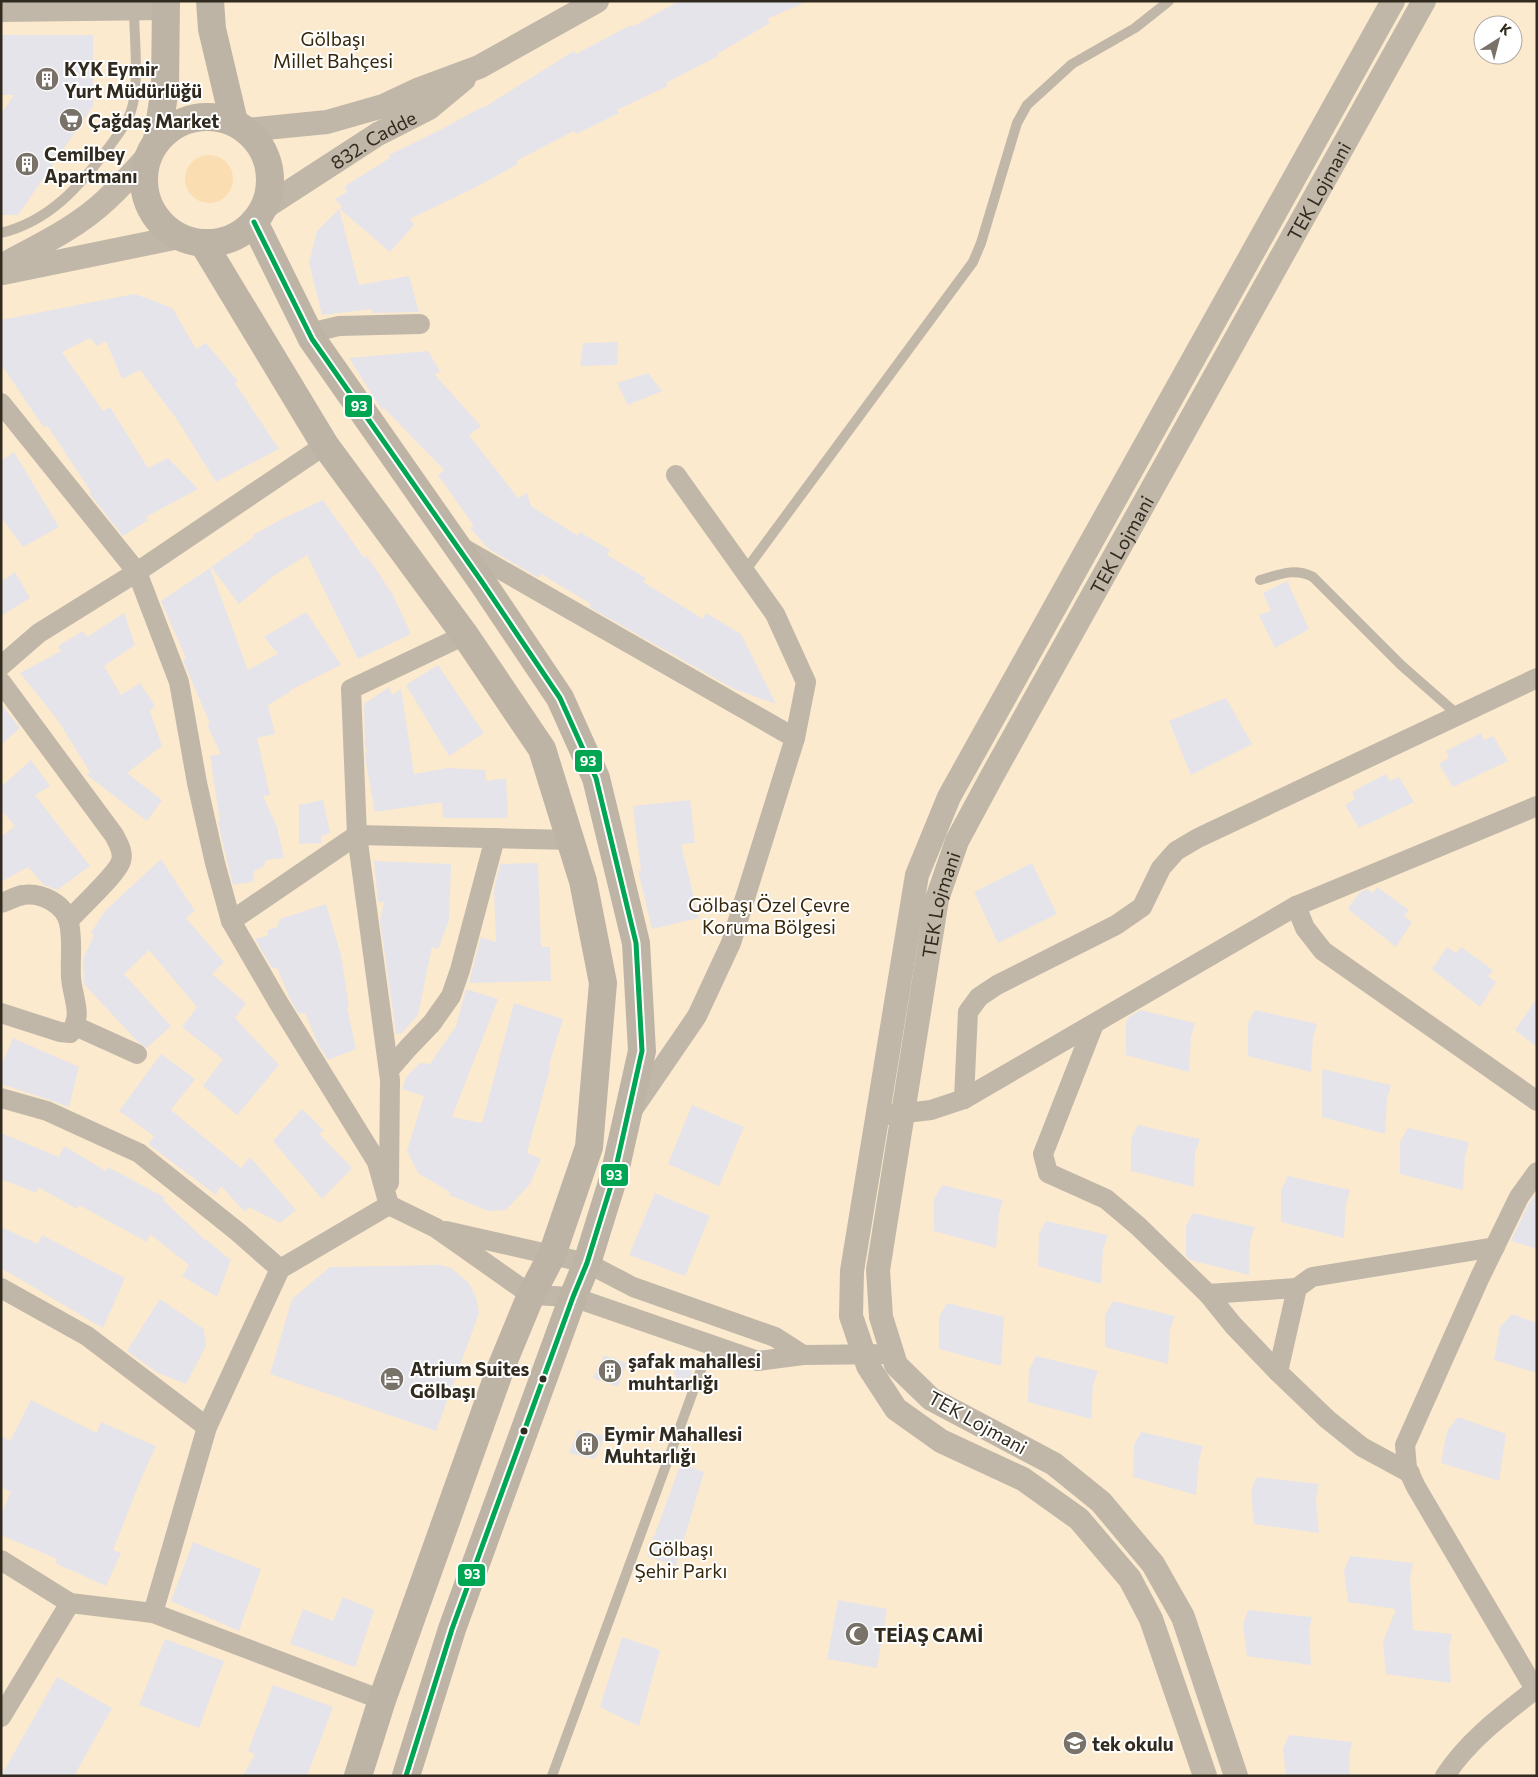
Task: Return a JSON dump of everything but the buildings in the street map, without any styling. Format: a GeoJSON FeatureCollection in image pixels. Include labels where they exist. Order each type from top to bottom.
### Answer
{"type":"FeatureCollection","features":[{"type":"Feature","properties":{"kind":"main road"},"geometry":{"type":"LineString","coordinates":[[210,1],[212,29],[240,126]]}},
{"type":"Feature","properties":{"kind":"main road"},"geometry":{"type":"LineString","coordinates":[[152,148],[169,128],[184,120],[200,116],[217,117],[240,126],[258,143],[266,158],[270,175],[269,192],[259,215],[240,234],[222,241],[191,240],[164,226],[152,211],[145,194],[143,175],[152,148],[165,88],[166,4]]}},
{"type":"Feature","properties":{"kind":"main road"},"geometry":{"type":"LineString","coordinates":[[259,215],[309,333],[456,544],[560,698],[596,778],[636,943],[642,1051],[614,1176],[587,1263],[452,1629],[406,1776]]}},
{"type":"Feature","properties":{"kind":"main road"},"geometry":{"type":"LineString","coordinates":[[191,240],[325,445],[465,635],[542,749],[583,881],[603,983],[589,1147],[552,1255],[531,1294],[500,1370],[382,1700],[358,1776]]}},
{"type":"Feature","properties":{"kind":"street","name":"832. Cadde"},"geometry":{"type":"LineString","coordinates":[[240,126],[327,122],[383,106],[417,90],[478,67],[597,1]]}},
{"type":"Feature","properties":{"kind":"street","name":"TEK Lojmani"},"geometry":{"type":"LineString","coordinates":[[1205,1776],[1151,1619],[1130,1578],[1079,1519],[1023,1479],[941,1442],[896,1409],[868,1366],[851,1316],[852,1271],[917,875],[948,797],[1393,1]]}},
{"type":"Feature","properties":{"kind":"street","name":"TEK Lojmani"},"geometry":{"type":"LineString","coordinates":[[1236,1776],[1183,1617],[1153,1564],[1101,1502],[1054,1464],[931,1400],[896,1365],[881,1317],[878,1270],[937,899],[957,841],[1424,1]]}},
{"type":"Feature","properties":{"kind":"street"},"geometry":{"type":"LineString","coordinates":[[1,10],[26,5],[166,4]]}},
{"type":"Feature","properties":{"kind":"street","name":"832. Cadde"},"geometry":{"type":"LineString","coordinates":[[259,215],[378,134],[429,108],[478,67]]}},
{"type":"Feature","properties":{"kind":"street"},"geometry":{"type":"LineString","coordinates":[[1,266],[59,234],[92,212],[105,201],[152,148]]}},
{"type":"Feature","properties":{"kind":"street"},"geometry":{"type":"LineString","coordinates":[[1,273],[191,240]]}},
{"type":"Feature","properties":{"kind":"street"},"geometry":{"type":"LineString","coordinates":[[309,333],[339,326],[420,324]]}},
{"type":"Feature","properties":{"kind":"street"},"geometry":{"type":"LineString","coordinates":[[1,403],[137,572],[179,682],[197,782],[215,863],[231,921],[278,1002],[377,1162],[389,1205],[436,1228],[531,1294],[573,1297],[758,1361],[803,1355],[893,1354]]}},
{"type":"Feature","properties":{"kind":"street"},"geometry":{"type":"LineString","coordinates":[[1,666],[39,633],[137,572],[325,445]]}},
{"type":"Feature","properties":{"kind":"street"},"geometry":{"type":"LineString","coordinates":[[627,1119],[697,1016],[731,943],[795,738],[806,682],[775,614],[676,475]]}},
{"type":"Feature","properties":{"kind":"street"},"geometry":{"type":"LineString","coordinates":[[456,544],[795,738]]}},
{"type":"Feature","properties":{"kind":"street"},"geometry":{"type":"LineString","coordinates":[[389,1205],[389,1070],[357,835],[351,688],[465,635]]}},
{"type":"Feature","properties":{"kind":"street"},"geometry":{"type":"LineString","coordinates":[[964,1099],[968,1012],[979,997],[1116,925],[1142,907],[1161,868],[1176,851],[1198,838],[1537,678]]}},
{"type":"Feature","properties":{"kind":"street"},"geometry":{"type":"LineString","coordinates":[[1,682],[114,835],[122,852],[121,862],[115,871],[69,920]]}},
{"type":"Feature","properties":{"kind":"street"},"geometry":{"type":"LineString","coordinates":[[878,1116],[931,1110],[964,1099],[1296,906],[1537,806]]}},
{"type":"Feature","properties":{"kind":"street"},"geometry":{"type":"LineString","coordinates":[[231,921],[357,835],[571,840]]}},
{"type":"Feature","properties":{"kind":"street"},"geometry":{"type":"LineString","coordinates":[[389,1070],[432,1023],[451,996],[460,970],[495,838]]}},
{"type":"Feature","properties":{"kind":"street"},"geometry":{"type":"LineString","coordinates":[[1,904],[23,895],[49,899],[58,905],[69,920],[72,940],[71,980],[78,1016],[75,1026],[70,1033],[60,1032],[1,1013]]}},
{"type":"Feature","properties":{"kind":"street"},"geometry":{"type":"LineString","coordinates":[[1296,906],[1305,928],[1323,951],[1537,1101]]}},
{"type":"Feature","properties":{"kind":"street"},"geometry":{"type":"LineString","coordinates":[[1094,1024],[1043,1154],[1048,1172],[1106,1199],[1138,1226],[1208,1294],[1233,1325],[1327,1419],[1362,1447],[1410,1473]]}},
{"type":"Feature","properties":{"kind":"street"},"geometry":{"type":"LineString","coordinates":[[75,1026],[137,1054]]}},
{"type":"Feature","properties":{"kind":"street"},"geometry":{"type":"LineString","coordinates":[[1,1098],[47,1111],[139,1153],[238,1232],[280,1269]]}},
{"type":"Feature","properties":{"kind":"street"},"geometry":{"type":"LineString","coordinates":[[1445,1776],[1452,1765],[1482,1732],[1536,1688],[1416,1487],[1408,1468],[1406,1445],[1495,1247],[1519,1197],[1537,1172]]}},
{"type":"Feature","properties":{"kind":"street"},"geometry":{"type":"LineString","coordinates":[[153,1613],[207,1426],[280,1269],[389,1205]]}},
{"type":"Feature","properties":{"kind":"street"},"geometry":{"type":"LineString","coordinates":[[436,1228],[587,1263],[633,1287],[775,1337],[803,1355]]}},
{"type":"Feature","properties":{"kind":"street"},"geometry":{"type":"LineString","coordinates":[[1208,1294],[1296,1288],[1312,1277],[1495,1247]]}},
{"type":"Feature","properties":{"kind":"street"},"geometry":{"type":"LineString","coordinates":[[1,1288],[87,1336],[207,1426]]}},
{"type":"Feature","properties":{"kind":"street"},"geometry":{"type":"LineString","coordinates":[[1278,1372],[1296,1288]]}},
{"type":"Feature","properties":{"kind":"street"},"geometry":{"type":"LineString","coordinates":[[1,1560],[70,1603],[153,1613],[382,1700]]}},
{"type":"Feature","properties":{"kind":"street"},"geometry":{"type":"LineString","coordinates":[[1,1717],[70,1603]]}},
{"type":"Feature","properties":{"kind":"lane"},"geometry":{"type":"LineString","coordinates":[[745,571],[973,262],[981,243],[1017,123],[1024,109],[1072,64],[1127,33],[1169,1]]}},
{"type":"Feature","properties":{"kind":"lane"},"geometry":{"type":"LineString","coordinates":[[1,233],[18,229],[32,222],[68,196],[122,129],[131,112],[135,94],[134,5]]}},
{"type":"Feature","properties":{"kind":"lane"},"geometry":{"type":"LineString","coordinates":[[1260,580],[1291,571],[1313,577],[1400,665],[1458,715]]}},
{"type":"Feature","properties":{"kind":"lane"},"geometry":{"type":"LineString","coordinates":[[552,1776],[702,1367]]}},
{"type":"Feature","properties":{"kind":"green space","name":"Gölbaşı Özel Çevre Koruma Bölgesi"},"geometry":{"type":"Polygon","coordinates":[[[1,1],[1537,1],[1537,1776],[1,1776],[1,1]]]}},
{"type":"Feature","properties":{"kind":"shaded area"},"geometry":{"type":"Polygon","coordinates":[[[204,155],[214,155],[223,159],[229,165],[233,179],[229,193],[223,199],[214,203],[204,203],[195,199],[189,193],[185,184],[185,174],[189,165],[195,159],[204,155]]]}},
{"type":"Feature","properties":{"kind":"transit line","name":"93"},"geometry":{"type":"LineString","coordinates":[[254,222],[312,339],[482,582],[560,698],[596,778],[636,943],[642,1051],[614,1176],[587,1263],[452,1629],[406,1776]]}},
{"type":"Feature","properties":{"kind":"place","name":"KYK Eymir Yurt Müdürlüğü"},"geometry":{"type":"Point","coordinates":[47,79]}},
{"type":"Feature","properties":{"kind":"place","name":"Çağdaş Market"},"geometry":{"type":"Point","coordinates":[71,120]}},
{"type":"Feature","properties":{"kind":"place","name":"Cemilbey Apartmanı"},"geometry":{"type":"Point","coordinates":[27,164]}},
{"type":"Feature","properties":{"kind":"place","name":"şafak mahallesi muhtarlığı"},"geometry":{"type":"Point","coordinates":[610,1371]}},
{"type":"Feature","properties":{"kind":"place","name":"Atrium Suites Gölbaşı"},"geometry":{"type":"Point","coordinates":[392,1379]}},
{"type":"Feature","properties":{"kind":"place","name":"Eymir Mahallesi Muhtarlığı"},"geometry":{"type":"Point","coordinates":[587,1444]}},
{"type":"Feature","properties":{"kind":"place","name":"TEİAŞ CAMİ"},"geometry":{"type":"Point","coordinates":[857,1634]}},
{"type":"Feature","properties":{"kind":"place","name":"tek okulu"},"geometry":{"type":"Point","coordinates":[1075,1743]}},
{"type":"Feature","properties":{"kind":"park label","name":"Gölbaşı Millet Bahçesi"},"geometry":{"type":"Point","coordinates":[333,49]}},
{"type":"Feature","properties":{"kind":"park label","name":"Gölbaşı Şehir Parkı"},"geometry":{"type":"Point","coordinates":[681,1559]}}]}
